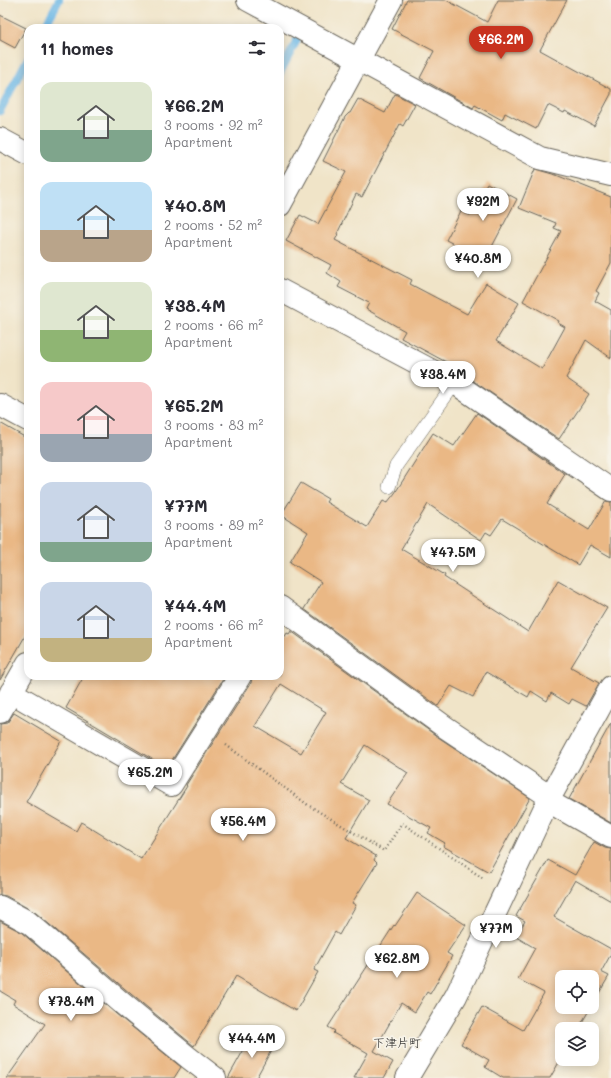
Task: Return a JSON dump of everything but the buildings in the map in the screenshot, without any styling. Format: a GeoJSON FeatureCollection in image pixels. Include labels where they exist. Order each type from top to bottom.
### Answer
{"type":"FeatureCollection","features":[{"type":"Feature","properties":{"kind":"street"},"geometry":{"type":"LineString","coordinates":[[248,0],[540,158],[611,175]]}},
{"type":"Feature","properties":{"kind":"street"},"geometry":{"type":"LineString","coordinates":[[284,198],[391,0]]}},
{"type":"Feature","properties":{"kind":"street"},"geometry":{"type":"LineString","coordinates":[[0,139],[24,152]]}},
{"type":"Feature","properties":{"kind":"street"},"geometry":{"type":"LineString","coordinates":[[284,292],[455,383],[611,490]]}},
{"type":"Feature","properties":{"kind":"street"},"geometry":{"type":"LineString","coordinates":[[0,405],[24,418]]}},
{"type":"Feature","properties":{"kind":"street"},"geometry":{"type":"LineString","coordinates":[[284,612],[549,799],[611,837]]}},
{"type":"Feature","properties":{"kind":"street"},"geometry":{"type":"LineString","coordinates":[[0,712],[24,670]]}},
{"type":"Feature","properties":{"kind":"street"},"geometry":{"type":"LineString","coordinates":[[11,692],[171,785],[237,680]]}},
{"type":"Feature","properties":{"kind":"street"},"geometry":{"type":"LineString","coordinates":[[407,1078],[456,996],[549,799],[611,687]]}},
{"type":"Feature","properties":{"kind":"street"},"geometry":{"type":"LineString","coordinates":[[0,907],[28,922],[129,1009],[215,1078]]}},
{"type":"Feature","properties":{"kind":"lane"},"geometry":{"type":"LineString","coordinates":[[389,487],[396,466],[455,383]]}},
{"type":"Feature","properties":{"kind":"path"},"geometry":{"type":"LineString","coordinates":[[206,730],[308,805],[384,851],[402,823],[504,894]]}},
{"type":"Feature","properties":{"kind":"waterway"},"geometry":{"type":"LineString","coordinates":[[46,24],[59,0]]}},
{"type":"Feature","properties":{"kind":"waterway"},"geometry":{"type":"LineString","coordinates":[[284,65],[297,40]]}},
{"type":"Feature","properties":{"kind":"waterway"},"geometry":{"type":"LineString","coordinates":[[0,111],[24,66]]}},
{"type":"Feature","properties":{"kind":"district","name":"下津片町"},"geometry":{"type":"Point","coordinates":[397,1042]}}]}
